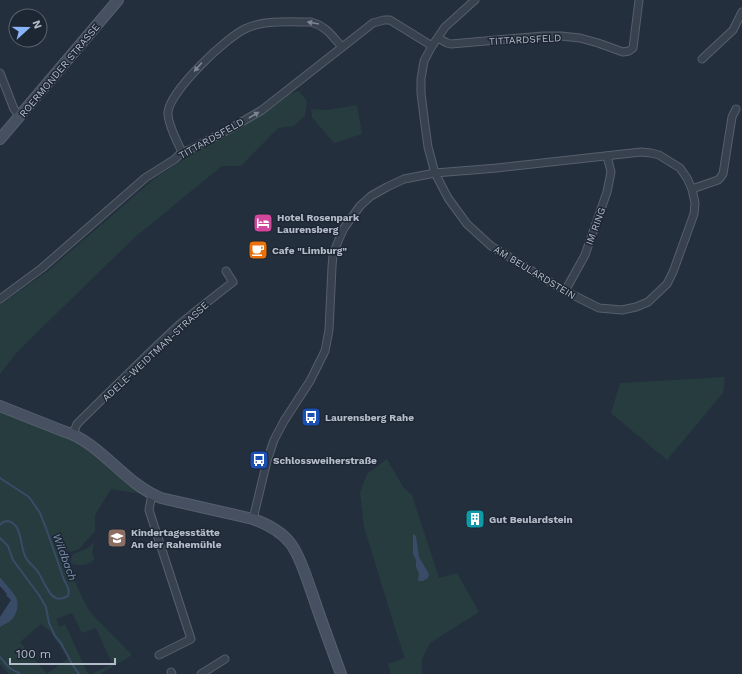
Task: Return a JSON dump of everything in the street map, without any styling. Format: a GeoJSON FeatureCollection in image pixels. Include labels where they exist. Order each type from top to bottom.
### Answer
{"type":"FeatureCollection","features":[{"type":"Feature","properties":{"kind":"street","name":"ROERMONDER STRASSE"},"geometry":{"type":"LineString","coordinates":[[0,139],[118,0]]}},
{"type":"Feature","properties":{"kind":"street"},"geometry":{"type":"LineString","coordinates":[[253,519],[266,461],[274,440],[284,421],[310,381],[325,350],[331,311],[333,255],[344,228],[360,206],[371,196],[404,179],[435,173],[428,147],[421,93],[422,66],[432,46],[445,27],[475,0]]}},
{"type":"Feature","properties":{"kind":"street","name":"TITTARDSFELD"},"geometry":{"type":"LineString","coordinates":[[438,38],[451,44],[543,36],[561,36],[580,38],[623,52],[630,51],[633,48],[639,0]]}},
{"type":"Feature","properties":{"kind":"street"},"geometry":{"type":"LineString","coordinates":[[702,59],[733,30],[742,12]]}},
{"type":"Feature","properties":{"kind":"street","name":"TITTARDSFELD"},"geometry":{"type":"LineString","coordinates":[[0,299],[42,268],[145,178],[175,159],[182,152],[189,150],[262,110],[373,23],[390,20],[432,46]]}},
{"type":"Feature","properties":{"kind":"street"},"geometry":{"type":"LineString","coordinates":[[182,152],[168,117],[170,105],[201,64],[239,32],[253,25],[267,23],[311,22],[325,28],[342,47]]}},
{"type":"Feature","properties":{"kind":"street"},"geometry":{"type":"LineString","coordinates":[[0,73],[14,109],[20,116]]}},
{"type":"Feature","properties":{"kind":"street"},"geometry":{"type":"LineString","coordinates":[[692,189],[718,180],[723,174],[732,117],[736,109]]}},
{"type":"Feature","properties":{"kind":"street","name":"AM BEULARDSTEIN"},"geometry":{"type":"LineString","coordinates":[[640,152],[659,155],[680,168],[692,189],[695,203],[694,214],[673,272],[667,284],[648,302],[636,307],[622,310],[599,308],[565,291],[491,246],[467,224],[448,198],[435,173],[497,168],[607,156],[640,152]]}},
{"type":"Feature","properties":{"kind":"street","name":"IM RING"},"geometry":{"type":"LineString","coordinates":[[565,291],[585,255],[608,192],[611,172],[607,156]]}},
{"type":"Feature","properties":{"kind":"street","name":"ADELE-WEIDTMAN-STRASSE"},"geometry":{"type":"LineString","coordinates":[[73,434],[81,420],[180,324],[233,282],[226,271]]}},
{"type":"Feature","properties":{"kind":"street"},"geometry":{"type":"LineString","coordinates":[[0,406],[73,434],[152,494],[161,498],[253,519],[284,536],[291,545],[304,571],[341,674]]}},
{"type":"Feature","properties":{"kind":"street"},"geometry":{"type":"LineString","coordinates":[[152,494],[149,510],[191,638],[159,655]]}},
{"type":"Feature","properties":{"kind":"street"},"geometry":{"type":"LineString","coordinates":[[201,674],[225,659]]}},
{"type":"Feature","properties":{"kind":"green space"},"geometry":{"type":"Polygon","coordinates":[[[299,91],[307,101],[305,116],[294,126],[278,128],[241,166],[222,166],[135,237],[19,350],[0,374],[0,305],[48,271],[154,179],[197,150],[275,106],[289,94],[299,91]]]}},
{"type":"Feature","properties":{"kind":"green space"},"geometry":{"type":"Polygon","coordinates":[[[357,105],[362,134],[334,143],[312,117],[311,109],[327,110],[357,105]]]}},
{"type":"Feature","properties":{"kind":"green space"},"geometry":{"type":"Polygon","coordinates":[[[725,377],[723,393],[667,460],[611,413],[620,383],[725,377]]]}},
{"type":"Feature","properties":{"kind":"green space"},"geometry":{"type":"Polygon","coordinates":[[[0,410],[71,438],[142,494],[111,489],[95,515],[95,531],[79,549],[71,552],[68,550],[64,552],[71,574],[89,611],[132,655],[100,674],[92,674],[112,664],[96,628],[82,633],[72,613],[56,619],[60,627],[65,624],[88,674],[47,674],[9,674],[0,664],[0,627],[8,623],[16,596],[0,577],[0,410]],[[41,624],[20,642],[47,674],[68,658],[50,631],[41,624]]]}},
{"type":"Feature","properties":{"kind":"green space"},"geometry":{"type":"Polygon","coordinates":[[[387,459],[403,487],[412,495],[439,578],[457,573],[479,612],[430,643],[422,659],[422,674],[391,674],[388,664],[405,658],[364,527],[360,492],[367,474],[387,459]]]}},
{"type":"Feature","properties":{"kind":"green space"},"geometry":{"type":"Polygon","coordinates":[[[94,542],[92,553],[95,559],[90,563],[83,565],[71,563],[73,554],[86,549],[94,542]]]}},
{"type":"Feature","properties":{"kind":"water"},"geometry":{"type":"Polygon","coordinates":[[[413,534],[416,536],[419,557],[429,574],[428,578],[423,581],[418,580],[419,574],[413,554],[413,534]]]}},
{"type":"Feature","properties":{"kind":"water"},"geometry":{"type":"Polygon","coordinates":[[[0,577],[16,597],[18,604],[14,617],[0,627],[0,617],[11,600],[0,586],[0,577]]]}},
{"type":"Feature","properties":{"kind":"waterway","name":"Wildbach"},"geometry":{"type":"LineString","coordinates":[[0,478],[29,497],[40,513],[68,588],[68,596],[59,599],[51,594],[38,572],[26,558],[16,526],[8,521],[3,522],[0,525]]}},
{"type":"Feature","properties":{"kind":"waterway","name":"Wildbach"},"geometry":{"type":"LineString","coordinates":[[0,538],[8,546],[13,560],[46,607],[49,623],[55,636],[61,643],[79,674]]}},
{"type":"Feature","properties":{"kind":"waterway"},"geometry":{"type":"LineString","coordinates":[[0,657],[12,670],[19,674]]}},
{"type":"Feature","properties":{"kind":"place","name":"Hotel Rosenpark Laurensberg"},"geometry":{"type":"Point","coordinates":[263,223]}},
{"type":"Feature","properties":{"kind":"place","name":"Cafe \"Limburg\""},"geometry":{"type":"Point","coordinates":[258,250]}},
{"type":"Feature","properties":{"kind":"place","name":"Laurensberg Rahe"},"geometry":{"type":"Point","coordinates":[311,417]}},
{"type":"Feature","properties":{"kind":"place","name":"Schlossweiherstraße"},"geometry":{"type":"Point","coordinates":[259,460]}},
{"type":"Feature","properties":{"kind":"place","name":"Gut Beulardstein"},"geometry":{"type":"Point","coordinates":[475,519]}},
{"type":"Feature","properties":{"kind":"place","name":"Kindertagesstätte An der Rahemühle"},"geometry":{"type":"Point","coordinates":[117,538]}}]}
